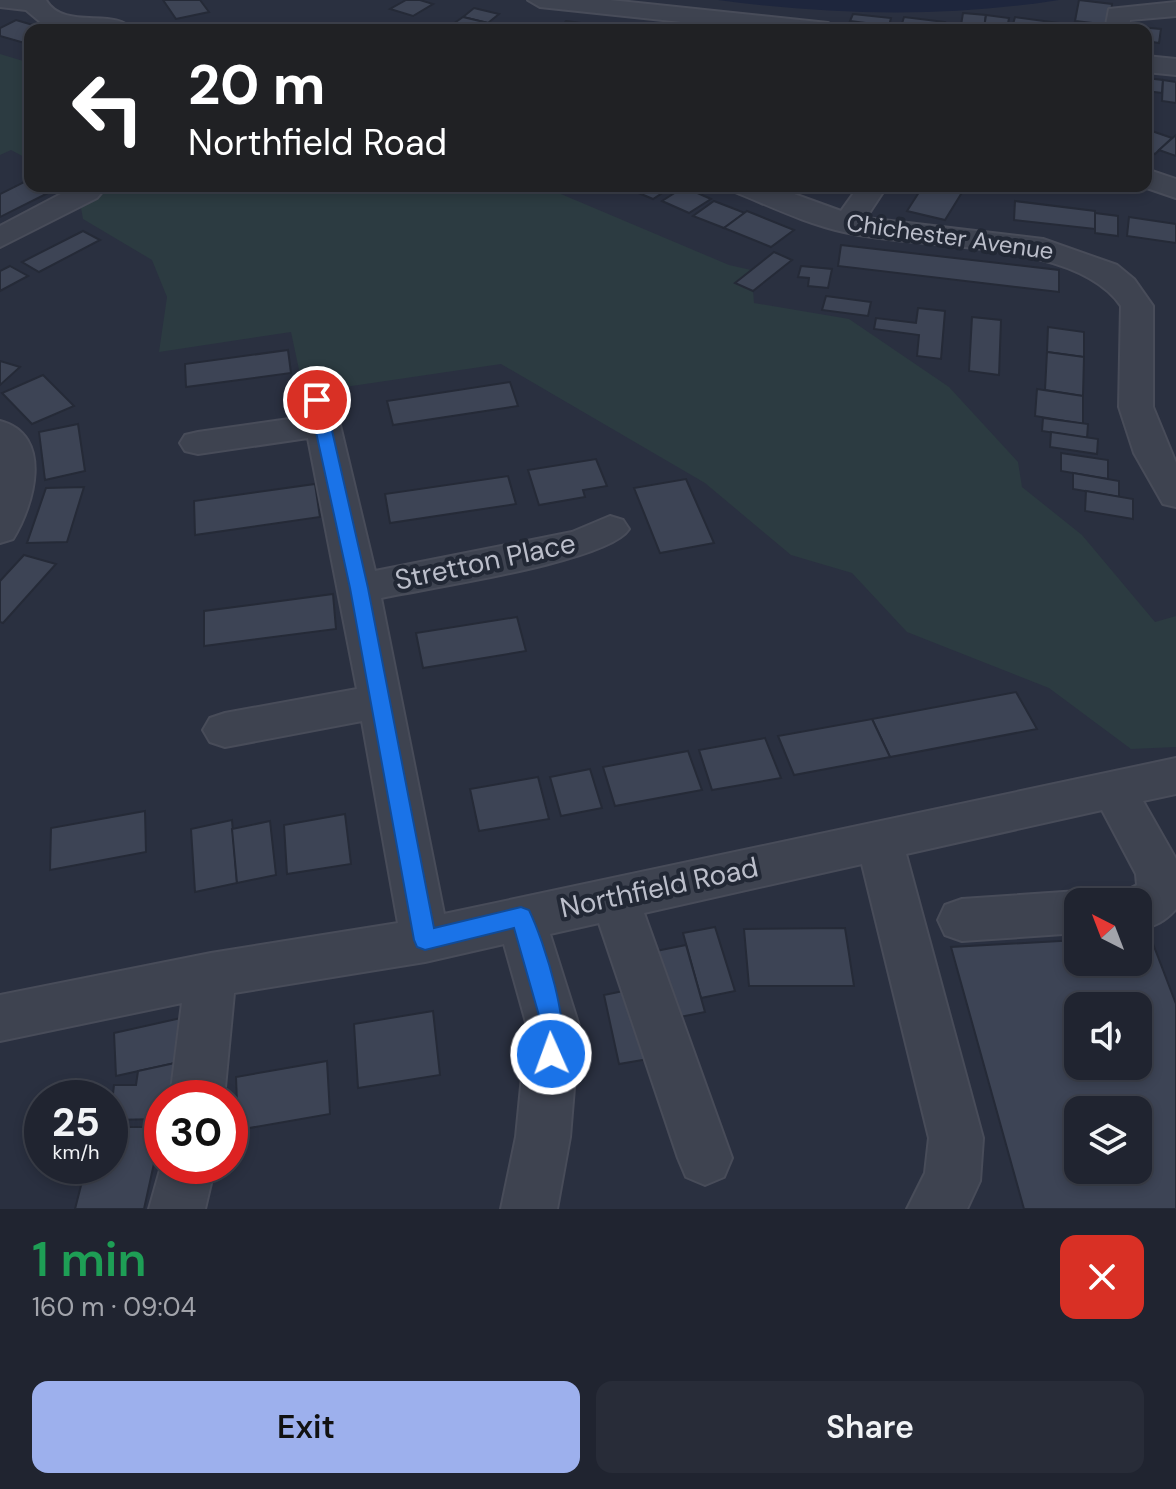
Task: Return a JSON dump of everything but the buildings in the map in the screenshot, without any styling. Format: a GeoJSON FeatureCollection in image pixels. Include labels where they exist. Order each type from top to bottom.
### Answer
{"type":"FeatureCollection","features":[{"type":"Feature","properties":{"kind":"street"},"geometry":{"type":"LineString","coordinates":[[1,0],[41,2],[38,10],[54,21],[76,24]]}},
{"type":"Feature","properties":{"kind":"street"},"geometry":{"type":"LineString","coordinates":[[536,7],[752,24]]}},
{"type":"Feature","properties":{"kind":"street"},"geometry":{"type":"LineString","coordinates":[[1117,24],[1118,14],[1176,9]]}},
{"type":"Feature","properties":{"kind":"street"},"geometry":{"type":"LineString","coordinates":[[1152,65],[1176,67]]}},
{"type":"Feature","properties":{"kind":"street"},"geometry":{"type":"LineString","coordinates":[[1152,180],[1176,189]]}},
{"type":"Feature","properties":{"kind":"street"},"geometry":{"type":"LineString","coordinates":[[0,238],[87,192]]}},
{"type":"Feature","properties":{"kind":"street","name":"Chichester Avenue"},"geometry":{"type":"LineString","coordinates":[[761,192],[847,224],[971,243],[1043,248],[1106,272],[1123,286],[1137,306],[1136,407],[1152,453],[1176,495]]}},
{"type":"Feature","properties":{"kind":"street"},"geometry":{"type":"LineString","coordinates":[[847,224],[869,192]]}},
{"type":"Feature","properties":{"kind":"street","name":"Stretton Place"},"geometry":{"type":"LineString","coordinates":[[198,443],[320,412],[359,588],[425,940]]}},
{"type":"Feature","properties":{"kind":"street"},"geometry":{"type":"LineString","coordinates":[[0,432],[17,463],[19,482],[0,530]]}},
{"type":"Feature","properties":{"kind":"street","name":"Stretton Place"},"geometry":{"type":"LineString","coordinates":[[359,588],[582,543],[610,529]]}},
{"type":"Feature","properties":{"kind":"street"},"geometry":{"type":"LineString","coordinates":[[225,730],[381,701]]}},
{"type":"Feature","properties":{"kind":"street","name":"Northfield Road"},"geometry":{"type":"LineString","coordinates":[[0,1018],[211,975],[425,940],[1176,776]]}},
{"type":"Feature","properties":{"kind":"street"},"geometry":{"type":"LineString","coordinates":[[1113,789],[1159,872],[1162,891],[1152,902]]}},
{"type":"Feature","properties":{"kind":"street"},"geometry":{"type":"LineString","coordinates":[[879,839],[956,1138],[952,1181],[935,1209]]}},
{"type":"Feature","properties":{"kind":"street"},"geometry":{"type":"LineString","coordinates":[[614,897],[705,1158]]}},
{"type":"Feature","properties":{"kind":"street"},"geometry":{"type":"LineString","coordinates":[[962,920],[1064,913]]}},
{"type":"Feature","properties":{"kind":"street"},"geometry":{"type":"LineString","coordinates":[[521,917],[553,1026],[543,1137],[529,1209]]}},
{"type":"Feature","properties":{"kind":"street"},"geometry":{"type":"LineString","coordinates":[[199,1080],[211,975]]}},
{"type":"Feature","properties":{"kind":"street"},"geometry":{"type":"LineString","coordinates":[[177,1209],[183,1184]]}},
{"type":"Feature","properties":{"kind":"shaded area"},"geometry":{"type":"Polygon","coordinates":[[[0,54],[24,61],[24,157],[11,150],[0,155],[0,54]]]}},
{"type":"Feature","properties":{"kind":"shaded area"},"geometry":{"type":"Polygon","coordinates":[[[78,192],[556,192],[729,265],[751,270],[735,283],[753,291],[754,303],[849,319],[949,387],[1018,462],[1022,487],[1082,535],[1155,622],[1176,616],[1176,747],[1131,749],[1049,688],[907,632],[852,573],[791,555],[705,483],[501,364],[304,393],[291,332],[159,352],[167,297],[152,260],[83,219],[78,192]]]}},
{"type":"Feature","properties":{"kind":"water"},"geometry":{"type":"Polygon","coordinates":[[[718,0],[1059,0],[974,10],[888,12],[803,9],[718,0]]]}},
{"type":"Feature","properties":{"kind":"route"},"geometry":{"type":"LineString","coordinates":[[317,400],[359,588],[425,940],[521,917],[553,1026],[551,1054]]}}]}
